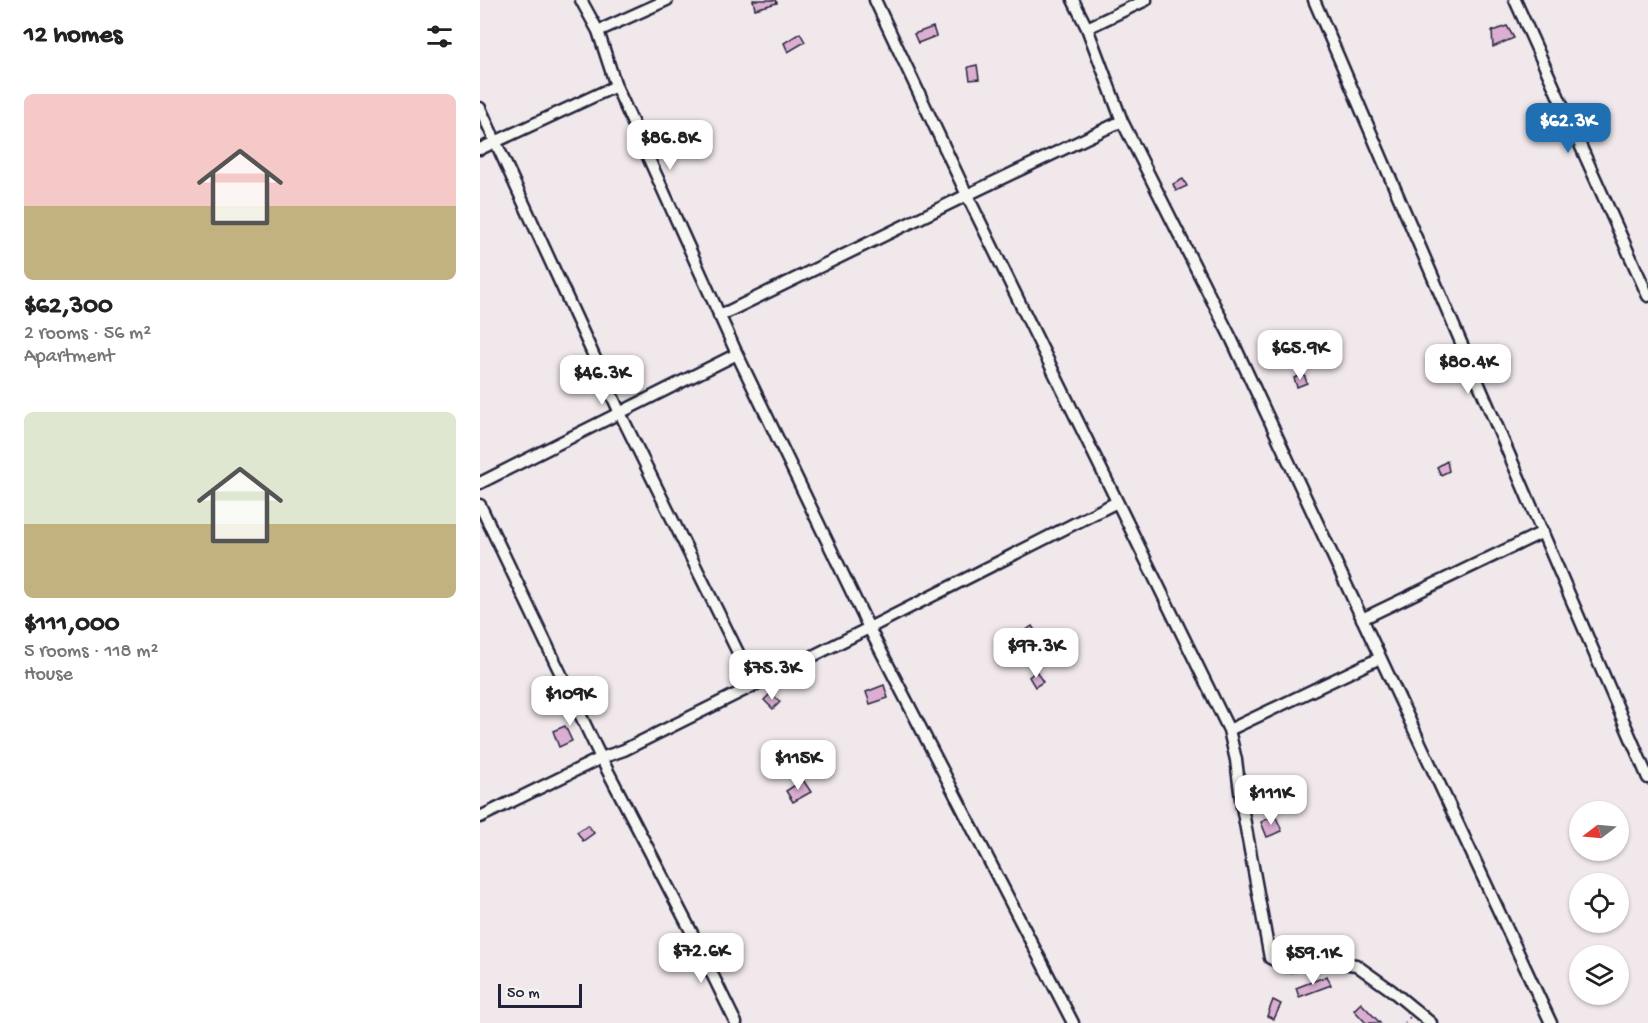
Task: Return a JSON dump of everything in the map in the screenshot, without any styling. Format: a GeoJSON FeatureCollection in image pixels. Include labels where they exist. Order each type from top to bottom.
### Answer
{"type":"FeatureCollection","features":[{"type":"Feature","properties":{"kind":"street"},"geometry":{"type":"LineString","coordinates":[[581,0],[598,31],[616,86],[736,354],[869,628],[1073,1023]]}},
{"type":"Feature","properties":{"kind":"street"},"geometry":{"type":"LineString","coordinates":[[598,31],[667,0]]}},
{"type":"Feature","properties":{"kind":"street"},"geometry":{"type":"LineString","coordinates":[[875,0],[967,195],[1229,730],[1270,958],[1287,966],[1323,960],[1356,965],[1431,1023]]}},
{"type":"Feature","properties":{"kind":"street"},"geometry":{"type":"LineString","coordinates":[[1073,0],[1087,28],[1122,121],[1232,340],[1551,1023]]}},
{"type":"Feature","properties":{"kind":"street"},"geometry":{"type":"LineString","coordinates":[[1087,28],[1146,0]]}},
{"type":"Feature","properties":{"kind":"street"},"geometry":{"type":"LineString","coordinates":[[1314,0],[1648,778]]}},
{"type":"Feature","properties":{"kind":"street"},"geometry":{"type":"LineString","coordinates":[[1515,0],[1648,296]]}},
{"type":"Feature","properties":{"kind":"street"},"geometry":{"type":"LineString","coordinates":[[480,149],[616,86]]}},
{"type":"Feature","properties":{"kind":"street"},"geometry":{"type":"LineString","coordinates":[[480,108],[620,413],[754,685]]}},
{"type":"Feature","properties":{"kind":"street"},"geometry":{"type":"LineString","coordinates":[[719,316],[1122,121]]}},
{"type":"Feature","properties":{"kind":"street"},"geometry":{"type":"LineString","coordinates":[[480,483],[736,354]]}},
{"type":"Feature","properties":{"kind":"street"},"geometry":{"type":"LineString","coordinates":[[481,815],[601,758],[624,750],[1117,502]]}},
{"type":"Feature","properties":{"kind":"street"},"geometry":{"type":"LineString","coordinates":[[480,505],[601,758],[736,1023]]}},
{"type":"Feature","properties":{"kind":"street"},"geometry":{"type":"LineString","coordinates":[[1362,619],[1542,532]]}},
{"type":"Feature","properties":{"kind":"street"},"geometry":{"type":"LineString","coordinates":[[1229,730],[1380,658]]}},
{"type":"Feature","properties":{"kind":"building"},"geometry":{"type":"Polygon","coordinates":[[[753,0],[776,0],[777,3],[755,9],[753,0]]]}},
{"type":"Feature","properties":{"kind":"building"},"geometry":{"type":"Polygon","coordinates":[[[1507,26],[1514,38],[1493,47],[1492,31],[1507,26]]]}},
{"type":"Feature","properties":{"kind":"building"},"geometry":{"type":"Polygon","coordinates":[[[933,27],[936,36],[918,43],[914,34],[933,27]]]}},
{"type":"Feature","properties":{"kind":"building"},"geometry":{"type":"Polygon","coordinates":[[[800,33],[805,42],[788,52],[784,43],[800,33]]]}},
{"type":"Feature","properties":{"kind":"building"},"geometry":{"type":"Polygon","coordinates":[[[977,65],[979,79],[970,80],[968,67],[977,65]]]}},
{"type":"Feature","properties":{"kind":"building"},"geometry":{"type":"Polygon","coordinates":[[[1183,179],[1187,186],[1176,191],[1173,184],[1183,179]]]}},
{"type":"Feature","properties":{"kind":"building"},"geometry":{"type":"Polygon","coordinates":[[[1304,374],[1307,383],[1297,387],[1294,378],[1304,374]]]}},
{"type":"Feature","properties":{"kind":"building"},"geometry":{"type":"Polygon","coordinates":[[[1447,461],[1449,471],[1441,475],[1437,467],[1447,461]]]}},
{"type":"Feature","properties":{"kind":"building"},"geometry":{"type":"Polygon","coordinates":[[[1032,626],[1038,635],[1030,640],[1025,631],[1032,626]]]}},
{"type":"Feature","properties":{"kind":"building"},"geometry":{"type":"Polygon","coordinates":[[[1036,671],[1043,682],[1035,687],[1029,677],[1036,671]]]}},
{"type":"Feature","properties":{"kind":"building"},"geometry":{"type":"Polygon","coordinates":[[[884,685],[888,698],[870,704],[866,692],[884,685]]]}},
{"type":"Feature","properties":{"kind":"building"},"geometry":{"type":"Polygon","coordinates":[[[771,693],[780,702],[773,709],[764,700],[771,693]]]}},
{"type":"Feature","properties":{"kind":"building"},"geometry":{"type":"Polygon","coordinates":[[[565,726],[572,741],[559,747],[553,731],[565,726]]]}},
{"type":"Feature","properties":{"kind":"building"},"geometry":{"type":"Polygon","coordinates":[[[803,780],[811,792],[793,802],[786,791],[803,780]]]}},
{"type":"Feature","properties":{"kind":"building"},"geometry":{"type":"Polygon","coordinates":[[[1275,815],[1282,831],[1267,837],[1261,822],[1275,815]]]}},
{"type":"Feature","properties":{"kind":"building"},"geometry":{"type":"Polygon","coordinates":[[[588,825],[594,833],[583,841],[577,832],[588,825]]]}},
{"type":"Feature","properties":{"kind":"building"},"geometry":{"type":"Polygon","coordinates":[[[1327,976],[1331,985],[1299,997],[1296,988],[1327,976]]]}},
{"type":"Feature","properties":{"kind":"building"},"geometry":{"type":"Polygon","coordinates":[[[1273,1000],[1281,1004],[1274,1019],[1267,1016],[1273,1000]]]}},
{"type":"Feature","properties":{"kind":"building"},"geometry":{"type":"Polygon","coordinates":[[[1361,1003],[1380,1023],[1366,1023],[1354,1010],[1361,1003]]]}}]}
